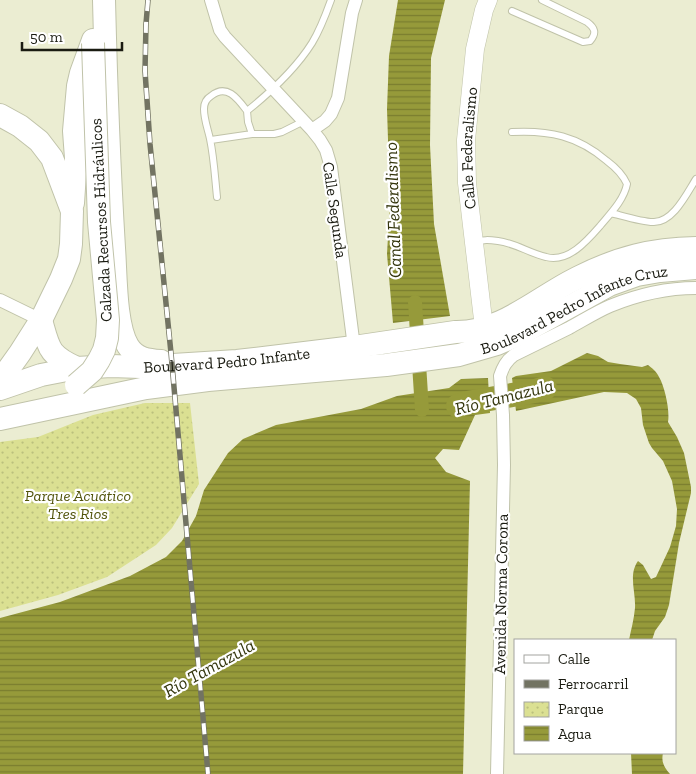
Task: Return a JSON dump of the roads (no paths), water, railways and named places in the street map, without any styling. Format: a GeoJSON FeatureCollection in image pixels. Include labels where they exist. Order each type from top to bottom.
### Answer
{"type":"FeatureCollection","features":[{"type":"Feature","properties":{"kind":"highway","name":"Calzada Recursos Hidráulicos"},"geometry":{"type":"LineString","coordinates":[[75,386],[92,370],[99,360],[107,338],[108,320],[99,222],[93,37],[103,0]]}},
{"type":"Feature","properties":{"kind":"highway","name":"Calzada Recursos Hidráulicos"},"geometry":{"type":"LineString","coordinates":[[103,0],[117,294],[120,323],[128,346],[139,357],[147,360],[175,362],[204,360],[237,361]]}},
{"type":"Feature","properties":{"kind":"highway"},"geometry":{"type":"LineString","coordinates":[[0,381],[41,320],[69,259],[76,158],[74,131],[78,86],[93,37]]}},
{"type":"Feature","properties":{"kind":"highway"},"geometry":{"type":"LineString","coordinates":[[0,115],[20,126],[39,141],[52,158],[72,211]]}},
{"type":"Feature","properties":{"kind":"highway"},"geometry":{"type":"LineString","coordinates":[[39,141],[50,143],[61,141],[74,131]]}},
{"type":"Feature","properties":{"kind":"highway","name":"Boulevard Pedro Infante Cruz"},"geometry":{"type":"LineString","coordinates":[[455,332],[484,328],[504,320],[577,277],[613,261],[671,248],[696,248]]}},
{"type":"Feature","properties":{"kind":"highway","name":"Boulevard Pedro Infante Cruz"},"geometry":{"type":"LineString","coordinates":[[454,356],[482,349],[520,334],[609,285],[637,275],[696,268]]}},
{"type":"Feature","properties":{"kind":"highway"},"geometry":{"type":"LineString","coordinates":[[41,320],[50,350],[62,362],[75,386]]}},
{"type":"Feature","properties":{"kind":"highway","name":"Boulevard Pedro Infante"},"geometry":{"type":"LineString","coordinates":[[0,419],[75,386],[111,366],[141,367],[237,361],[455,332]]}},
{"type":"Feature","properties":{"kind":"highway","name":"Boulevard Pedro Infante"},"geometry":{"type":"LineString","coordinates":[[0,390],[41,375],[75,386],[146,388],[208,380],[454,356]]}},
{"type":"Feature","properties":{"kind":"highway"},"geometry":{"type":"LineString","coordinates":[[0,407],[50,396],[75,386]]}},
{"type":"Feature","properties":{"kind":"highway"},"geometry":{"type":"LineString","coordinates":[[0,436],[75,386]]}},
{"type":"Feature","properties":{"kind":"main road","name":"Calle Federalismo"},"geometry":{"type":"LineString","coordinates":[[484,328],[467,182],[466,140],[475,49],[488,0]]}},
{"type":"Feature","properties":{"kind":"street","name":"Calle Segunda"},"geometry":{"type":"LineString","coordinates":[[211,0],[220,30],[225,37],[308,126],[326,150],[331,167],[354,346]]}},
{"type":"Feature","properties":{"kind":"street"},"geometry":{"type":"LineString","coordinates":[[308,126],[324,121],[331,114],[338,98],[352,13],[356,0]]}},
{"type":"Feature","properties":{"kind":"street","name":"Avenida Norma Corona"},"geometry":{"type":"LineString","coordinates":[[497,774],[504,465],[500,376],[507,360],[514,355],[608,307],[658,291],[696,288]]}},
{"type":"Feature","properties":{"kind":"street"},"geometry":{"type":"LineString","coordinates":[[0,300],[41,320]]}},
{"type":"Feature","properties":{"kind":"lane"},"geometry":{"type":"LineString","coordinates":[[247,111],[289,74],[312,42],[331,0]]}},
{"type":"Feature","properties":{"kind":"lane"},"geometry":{"type":"LineString","coordinates":[[512,11],[583,42],[590,41],[594,37],[595,32],[587,22],[542,0]]}},
{"type":"Feature","properties":{"kind":"lane"},"geometry":{"type":"LineString","coordinates":[[217,197],[211,140],[204,110],[208,97],[219,91],[224,91],[235,97],[247,111],[252,134]]}},
{"type":"Feature","properties":{"kind":"lane"},"geometry":{"type":"LineString","coordinates":[[211,140],[252,134],[274,134],[308,126]]}},
{"type":"Feature","properties":{"kind":"lane"},"geometry":{"type":"LineString","coordinates":[[474,243],[480,240],[493,240],[519,246],[545,257],[563,256],[581,246],[611,213],[626,190],[627,184],[619,172],[604,158],[581,143],[568,137],[542,132],[512,132]]}},
{"type":"Feature","properties":{"kind":"lane"},"geometry":{"type":"LineString","coordinates":[[611,213],[653,222],[661,221],[672,214],[696,179]]}},
{"type":"Feature","properties":{"kind":"water"},"geometry":{"type":"Polygon","coordinates":[[[398,0],[445,0],[431,58],[430,145],[434,224],[450,316],[393,323],[387,254],[390,201],[387,109],[389,56],[398,0]]]}},
{"type":"Feature","properties":{"kind":"water"},"geometry":{"type":"Polygon","coordinates":[[[587,353],[598,356],[608,362],[642,367],[648,365],[654,370],[661,381],[668,406],[668,422],[684,453],[691,493],[679,543],[669,605],[665,617],[655,631],[652,639],[629,639],[635,608],[633,572],[638,561],[643,565],[651,579],[656,577],[670,547],[676,526],[677,509],[672,481],[663,461],[649,443],[643,425],[641,408],[636,399],[627,393],[604,392],[516,411],[512,378],[551,371],[587,353]]]}},
{"type":"Feature","properties":{"kind":"water"},"geometry":{"type":"Polygon","coordinates":[[[488,378],[490,413],[475,415],[459,450],[443,449],[435,458],[446,472],[470,481],[463,774],[0,774],[0,618],[60,602],[130,576],[166,557],[182,541],[196,516],[204,490],[228,453],[243,439],[276,425],[361,409],[397,396],[449,388],[461,379],[488,378]]]}},
{"type":"Feature","properties":{"kind":"water"},"geometry":{"type":"Polygon","coordinates":[[[631,754],[663,754],[662,759],[670,774],[632,774],[631,754]]]}},
{"type":"Feature","properties":{"kind":"waterway","name":"Canal Federalismo"},"geometry":{"type":"LineString","coordinates":[[415,302],[422,410]]}},
{"type":"Feature","properties":{"kind":"waterway","name":"Río Tamazula"},"geometry":{"type":"LineString","coordinates":[[458,406],[545,388]]}},
{"type":"Feature","properties":{"kind":"railway"},"geometry":{"type":"LineString","coordinates":[[148,0],[145,71],[150,144],[171,353],[208,774]]}},
{"type":"Feature","properties":{"kind":"park label","name":"Parque Acuático Tres Rios"},"geometry":{"type":"Point","coordinates":[78,504]}}]}
